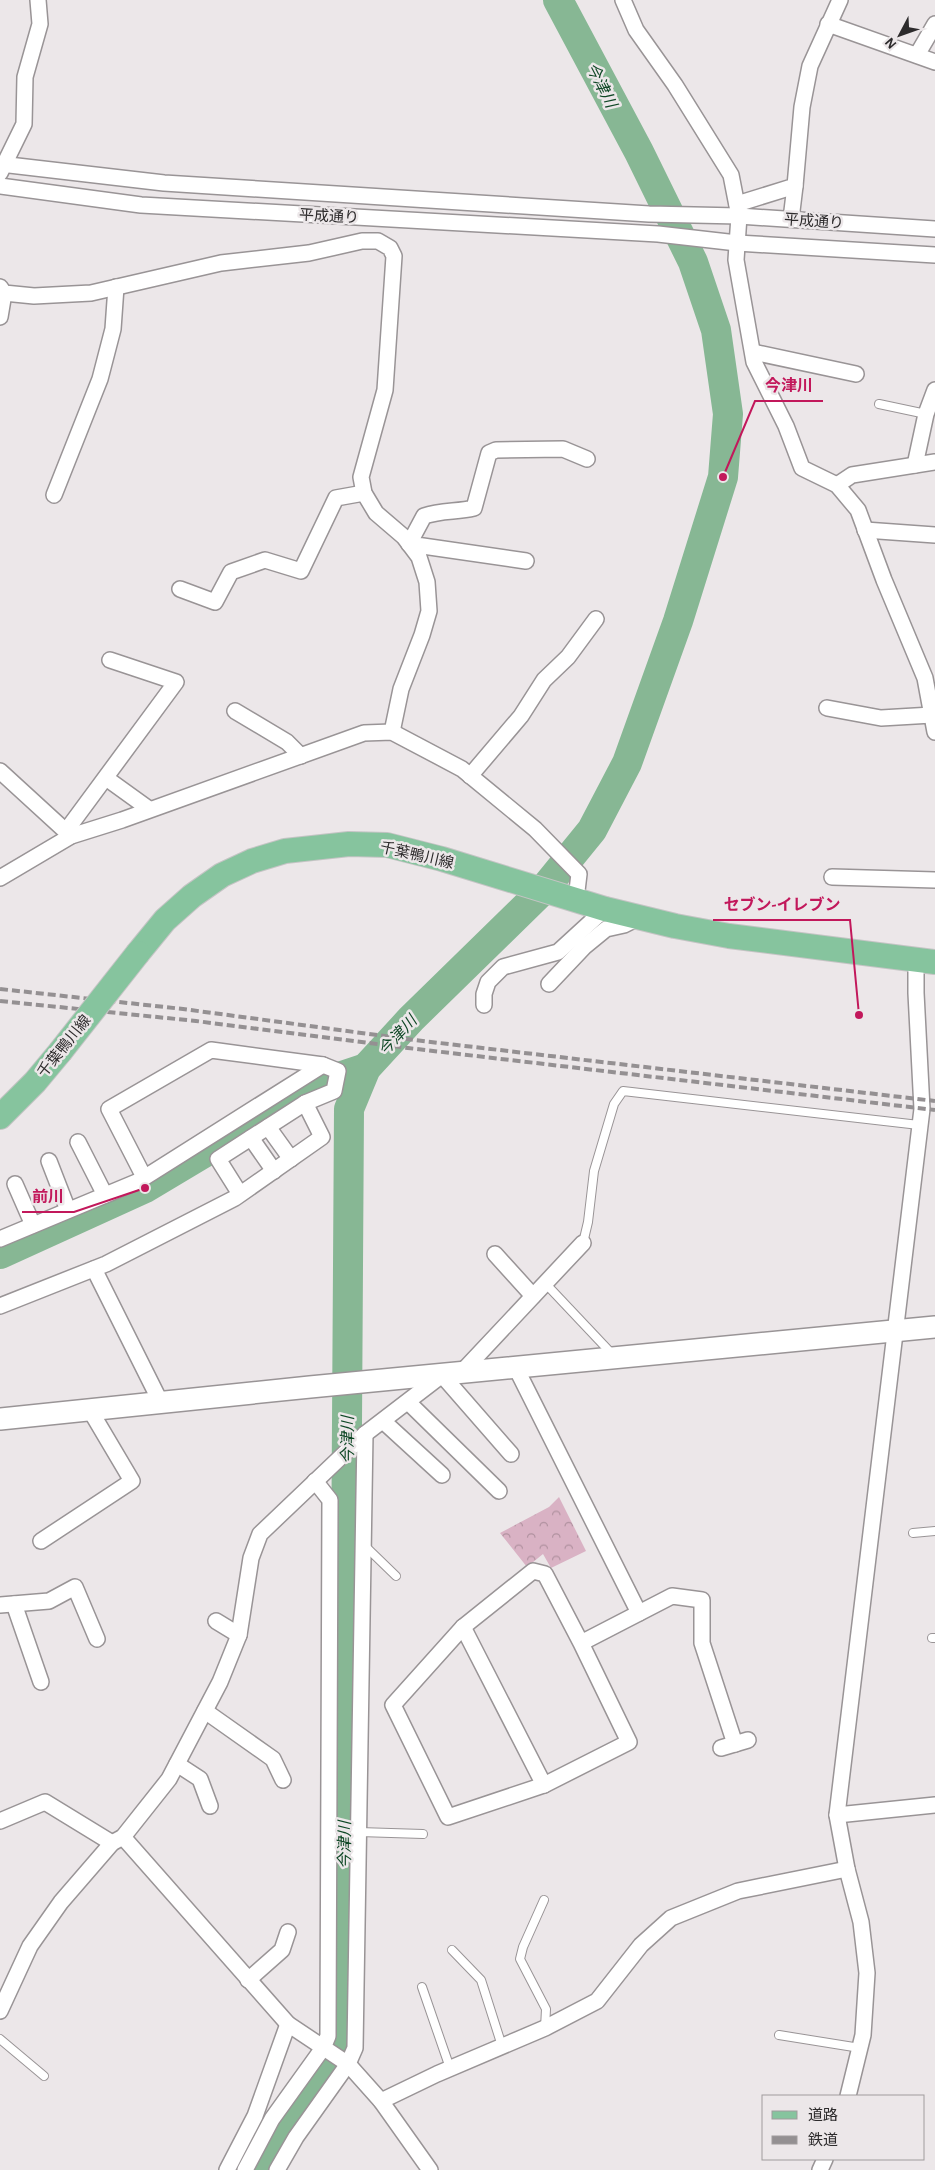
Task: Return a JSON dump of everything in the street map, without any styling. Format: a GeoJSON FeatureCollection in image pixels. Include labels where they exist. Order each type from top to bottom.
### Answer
{"type":"FeatureCollection","features":[{"type":"Feature","properties":{"kind":"main road","name":"千葉鴨川線"},"geometry":{"type":"LineString","coordinates":[[0,1117],[35,1082],[165,920],[192,896],[222,875],[252,861],[285,850],[349,844],[387,845],[442,859],[638,918],[729,936],[926,961]]}},
{"type":"Feature","properties":{"kind":"street"},"geometry":{"type":"LineString","coordinates":[[1,167],[24,124],[25,77],[40,24],[38,0]]}},
{"type":"Feature","properties":{"kind":"street"},"geometry":{"type":"LineString","coordinates":[[623,0],[636,30],[676,85],[731,175],[738,210],[736,260],[754,362],[786,426],[802,468],[837,485],[858,510],[925,678],[935,732]]}},
{"type":"Feature","properties":{"kind":"street"},"geometry":{"type":"LineString","coordinates":[[791,220],[802,107],[810,66],[840,0]]}},
{"type":"Feature","properties":{"kind":"street"},"geometry":{"type":"LineString","coordinates":[[828,24],[935,62]]}},
{"type":"Feature","properties":{"kind":"street"},"geometry":{"type":"LineString","coordinates":[[917,55],[935,24]]}},
{"type":"Feature","properties":{"kind":"street","name":"平成通り"},"geometry":{"type":"LineString","coordinates":[[1,167],[164,184],[649,214],[693,215],[738,210],[791,220],[935,229]]}},
{"type":"Feature","properties":{"kind":"street","name":"平成通り"},"geometry":{"type":"LineString","coordinates":[[0,186],[141,205],[658,234],[737,242],[935,255]]}},
{"type":"Feature","properties":{"kind":"street"},"geometry":{"type":"LineString","coordinates":[[738,210],[795,186]]}},
{"type":"Feature","properties":{"kind":"street"},"geometry":{"type":"LineString","coordinates":[[382,244],[385,197]]}},
{"type":"Feature","properties":{"kind":"street"},"geometry":{"type":"LineString","coordinates":[[0,317],[2,290],[34,296],[90,293],[221,263],[309,253],[362,241],[378,241],[390,248],[394,256],[386,390],[361,477],[364,492],[376,513],[409,544],[419,557],[424,574],[429,611],[422,636],[401,688],[392,732]]}},
{"type":"Feature","properties":{"kind":"street"},"geometry":{"type":"LineString","coordinates":[[54,495],[100,380],[113,329],[116,287]]}},
{"type":"Feature","properties":{"kind":"street"},"geometry":{"type":"LineString","coordinates":[[753,352],[856,374]]}},
{"type":"Feature","properties":{"kind":"street"},"geometry":{"type":"LineString","coordinates":[[915,465],[926,414],[935,390]]}},
{"type":"Feature","properties":{"kind":"street"},"geometry":{"type":"LineString","coordinates":[[409,544],[424,516],[446,510],[462,511],[474,508],[490,453],[496,450],[563,449],[586,459]]}},
{"type":"Feature","properties":{"kind":"street"},"geometry":{"type":"LineString","coordinates":[[837,485],[852,475],[935,462]]}},
{"type":"Feature","properties":{"kind":"street"},"geometry":{"type":"LineString","coordinates":[[180,588],[214,602],[231,572],[265,560],[301,571],[336,498],[364,492]]}},
{"type":"Feature","properties":{"kind":"street"},"geometry":{"type":"LineString","coordinates":[[865,530],[935,535]]}},
{"type":"Feature","properties":{"kind":"street"},"geometry":{"type":"LineString","coordinates":[[409,544],[526,561]]}},
{"type":"Feature","properties":{"kind":"street"},"geometry":{"type":"LineString","coordinates":[[470,776],[521,716],[544,680],[568,656],[596,619]]}},
{"type":"Feature","properties":{"kind":"street"},"geometry":{"type":"LineString","coordinates":[[69,833],[106,778],[176,682],[110,660]]}},
{"type":"Feature","properties":{"kind":"street"},"geometry":{"type":"LineString","coordinates":[[827,708],[881,718],[932,715]]}},
{"type":"Feature","properties":{"kind":"street"},"geometry":{"type":"LineString","coordinates":[[235,711],[287,742],[301,756]]}},
{"type":"Feature","properties":{"kind":"street"},"geometry":{"type":"LineString","coordinates":[[0,878],[69,833],[122,820],[364,733],[392,732],[462,770],[535,829],[579,874],[576,899]]}},
{"type":"Feature","properties":{"kind":"street"},"geometry":{"type":"LineString","coordinates":[[0,771],[69,833]]}},
{"type":"Feature","properties":{"kind":"street"},"geometry":{"type":"LineString","coordinates":[[106,778],[149,809]]}},
{"type":"Feature","properties":{"kind":"street"},"geometry":{"type":"LineString","coordinates":[[832,877],[935,880]]}},
{"type":"Feature","properties":{"kind":"street"},"geometry":{"type":"LineString","coordinates":[[484,1005],[484,994],[488,982],[503,967],[558,952],[604,909]]}},
{"type":"Feature","properties":{"kind":"street"},"geometry":{"type":"LineString","coordinates":[[549,984],[584,948],[606,929],[624,925],[638,918]]}},
{"type":"Feature","properties":{"kind":"street"},"geometry":{"type":"LineString","coordinates":[[848,2095],[863,2035],[867,1973],[861,1922],[847,1870],[837,1815],[920,1125],[922,1099],[916,993],[926,961]]}},
{"type":"Feature","properties":{"kind":"street"},"geometry":{"type":"LineString","coordinates":[[144,1177],[109,1109],[211,1050],[323,1065],[338,1071],[334,1091],[305,1103],[218,1159],[240,1194]]}},
{"type":"Feature","properties":{"kind":"street"},"geometry":{"type":"LineString","coordinates":[[0,1240],[144,1177],[323,1065]]}},
{"type":"Feature","properties":{"kind":"street"},"geometry":{"type":"LineString","coordinates":[[0,1306],[94,1268],[240,1194],[322,1137],[305,1103]]}},
{"type":"Feature","properties":{"kind":"street"},"geometry":{"type":"LineString","coordinates":[[268,1127],[291,1159]]}},
{"type":"Feature","properties":{"kind":"street"},"geometry":{"type":"LineString","coordinates":[[251,1138],[274,1171]]}},
{"type":"Feature","properties":{"kind":"street"},"geometry":{"type":"LineString","coordinates":[[78,1142],[104,1195]]}},
{"type":"Feature","properties":{"kind":"street"},"geometry":{"type":"LineString","coordinates":[[49,1161],[68,1210]]}},
{"type":"Feature","properties":{"kind":"street"},"geometry":{"type":"LineString","coordinates":[[15,1184],[33,1225]]}},
{"type":"Feature","properties":{"kind":"street"},"geometry":{"type":"LineString","coordinates":[[0,2011],[30,1946],[61,1902],[169,1779],[220,1682],[239,1635],[251,1558],[260,1534],[364,1434],[408,1402],[452,1374],[533,1296],[583,1243]]}},
{"type":"Feature","properties":{"kind":"street"},"geometry":{"type":"LineString","coordinates":[[495,1254],[533,1296]]}},
{"type":"Feature","properties":{"kind":"street"},"geometry":{"type":"LineString","coordinates":[[94,1268],[161,1403]]}},
{"type":"Feature","properties":{"kind":"street"},"geometry":{"type":"LineString","coordinates":[[0,1419],[935,1327]]}},
{"type":"Feature","properties":{"kind":"street"},"geometry":{"type":"LineString","coordinates":[[516,1368],[639,1613]]}},
{"type":"Feature","properties":{"kind":"street"},"geometry":{"type":"LineString","coordinates":[[452,1374],[511,1454]]}},
{"type":"Feature","properties":{"kind":"street"},"geometry":{"type":"LineString","coordinates":[[408,1402],[499,1491]]}},
{"type":"Feature","properties":{"kind":"street"},"geometry":{"type":"LineString","coordinates":[[41,1541],[132,1481],[90,1410]]}},
{"type":"Feature","properties":{"kind":"street"},"geometry":{"type":"LineString","coordinates":[[383,1421],[442,1475]]}},
{"type":"Feature","properties":{"kind":"street"},"geometry":{"type":"LineString","coordinates":[[276,2170],[296,2137],[348,2064],[355,2048],[364,1545],[364,1434]]}},
{"type":"Feature","properties":{"kind":"street"},"geometry":{"type":"LineString","coordinates":[[245,2170],[272,2119],[323,2048],[328,2036],[330,1500],[315,1481]]}},
{"type":"Feature","properties":{"kind":"street"},"geometry":{"type":"LineString","coordinates":[[534,1571],[545,1574],[629,1742],[544,1785],[448,1818],[393,1706],[463,1627],[534,1571]]}},
{"type":"Feature","properties":{"kind":"street"},"geometry":{"type":"LineString","coordinates":[[41,1682],[7,1605],[49,1601],[75,1587],[97,1639]]}},
{"type":"Feature","properties":{"kind":"street"},"geometry":{"type":"LineString","coordinates":[[581,1643],[672,1596],[702,1600],[702,1643],[734,1744]]}},
{"type":"Feature","properties":{"kind":"street"},"geometry":{"type":"LineString","coordinates":[[216,1621],[239,1635]]}},
{"type":"Feature","properties":{"kind":"street"},"geometry":{"type":"LineString","coordinates":[[463,1627],[544,1785]]}},
{"type":"Feature","properties":{"kind":"street"},"geometry":{"type":"LineString","coordinates":[[205,1711],[273,1759],[283,1780]]}},
{"type":"Feature","properties":{"kind":"street"},"geometry":{"type":"LineString","coordinates":[[176,1764],[200,1779],[210,1806]]}},
{"type":"Feature","properties":{"kind":"street"},"geometry":{"type":"LineString","coordinates":[[0,1821],[45,1802],[117,1840],[288,2024],[348,2064],[380,2101],[430,2170]]}},
{"type":"Feature","properties":{"kind":"street"},"geometry":{"type":"LineString","coordinates":[[837,1815],[935,1805]]}},
{"type":"Feature","properties":{"kind":"street"},"geometry":{"type":"LineString","coordinates":[[380,2101],[450,2068],[544,2028],[597,2001],[641,1945],[670,1918],[738,1891],[847,1870]]}},
{"type":"Feature","properties":{"kind":"street"},"geometry":{"type":"LineString","coordinates":[[248,1980],[282,1950],[288,1932]]}},
{"type":"Feature","properties":{"kind":"street"},"geometry":{"type":"LineString","coordinates":[[227,2170],[255,2116],[288,2024]]}},
{"type":"Feature","properties":{"kind":"lane"},"geometry":{"type":"LineString","coordinates":[[879,404],[926,414]]}},
{"type":"Feature","properties":{"kind":"lane"},"geometry":{"type":"LineString","coordinates":[[583,1243],[588,1222],[594,1171],[614,1104],[623,1091],[920,1125]]}},
{"type":"Feature","properties":{"kind":"lane"},"geometry":{"type":"LineString","coordinates":[[545,1283],[616,1358]]}},
{"type":"Feature","properties":{"kind":"lane"},"geometry":{"type":"LineString","coordinates":[[913,1533],[935,1531]]}},
{"type":"Feature","properties":{"kind":"lane"},"geometry":{"type":"LineString","coordinates":[[364,1545],[396,1576]]}},
{"type":"Feature","properties":{"kind":"lane"},"geometry":{"type":"LineString","coordinates":[[359,1832],[423,1834]]}},
{"type":"Feature","properties":{"kind":"lane"},"geometry":{"type":"LineString","coordinates":[[544,1900],[523,1947],[520,1959],[540,1994],[546,2009],[544,2028]]}},
{"type":"Feature","properties":{"kind":"lane"},"geometry":{"type":"LineString","coordinates":[[452,1950],[481,1980],[502,2046]]}},
{"type":"Feature","properties":{"kind":"lane"},"geometry":{"type":"LineString","coordinates":[[422,1987],[450,2068]]}},
{"type":"Feature","properties":{"kind":"lane"},"geometry":{"type":"LineString","coordinates":[[779,2036],[860,2048]]}},
{"type":"Feature","properties":{"kind":"lane"},"geometry":{"type":"LineString","coordinates":[[0,2039],[44,2076]]}},
{"type":"Feature","properties":{"kind":"green space"},"geometry":{"type":"Polygon","coordinates":[[[559,1497],[586,1551],[551,1568],[543,1554],[527,1567],[500,1533],[549,1507],[559,1497]]]}},
{"type":"Feature","properties":{"kind":"waterway","name":"今津川"},"geometry":{"type":"LineString","coordinates":[[261,2170],[343,2051],[349,1109],[366,1068],[411,1019],[544,889],[592,830],[627,763],[678,621],[723,477],[728,414],[716,330],[693,262],[639,152],[558,0]]}},
{"type":"Feature","properties":{"kind":"waterway"},"geometry":{"type":"LineString","coordinates":[[0,1254],[145,1188],[321,1083],[366,1068]]}},
{"type":"Feature","properties":{"kind":"railway"},"geometry":{"type":"LineString","coordinates":[[0,989],[183,1009],[414,1040],[935,1101]]}},
{"type":"Feature","properties":{"kind":"railway"},"geometry":{"type":"LineString","coordinates":[[0,1001],[196,1021],[935,1110]]}},
{"type":"Feature","properties":{"kind":"place","name":"今津川"},"geometry":{"type":"Point","coordinates":[723,477]}},
{"type":"Feature","properties":{"kind":"place","name":"セブン-イレブン"},"geometry":{"type":"Point","coordinates":[859,1015]}},
{"type":"Feature","properties":{"kind":"place","name":"前川"},"geometry":{"type":"Point","coordinates":[145,1188]}}]}
